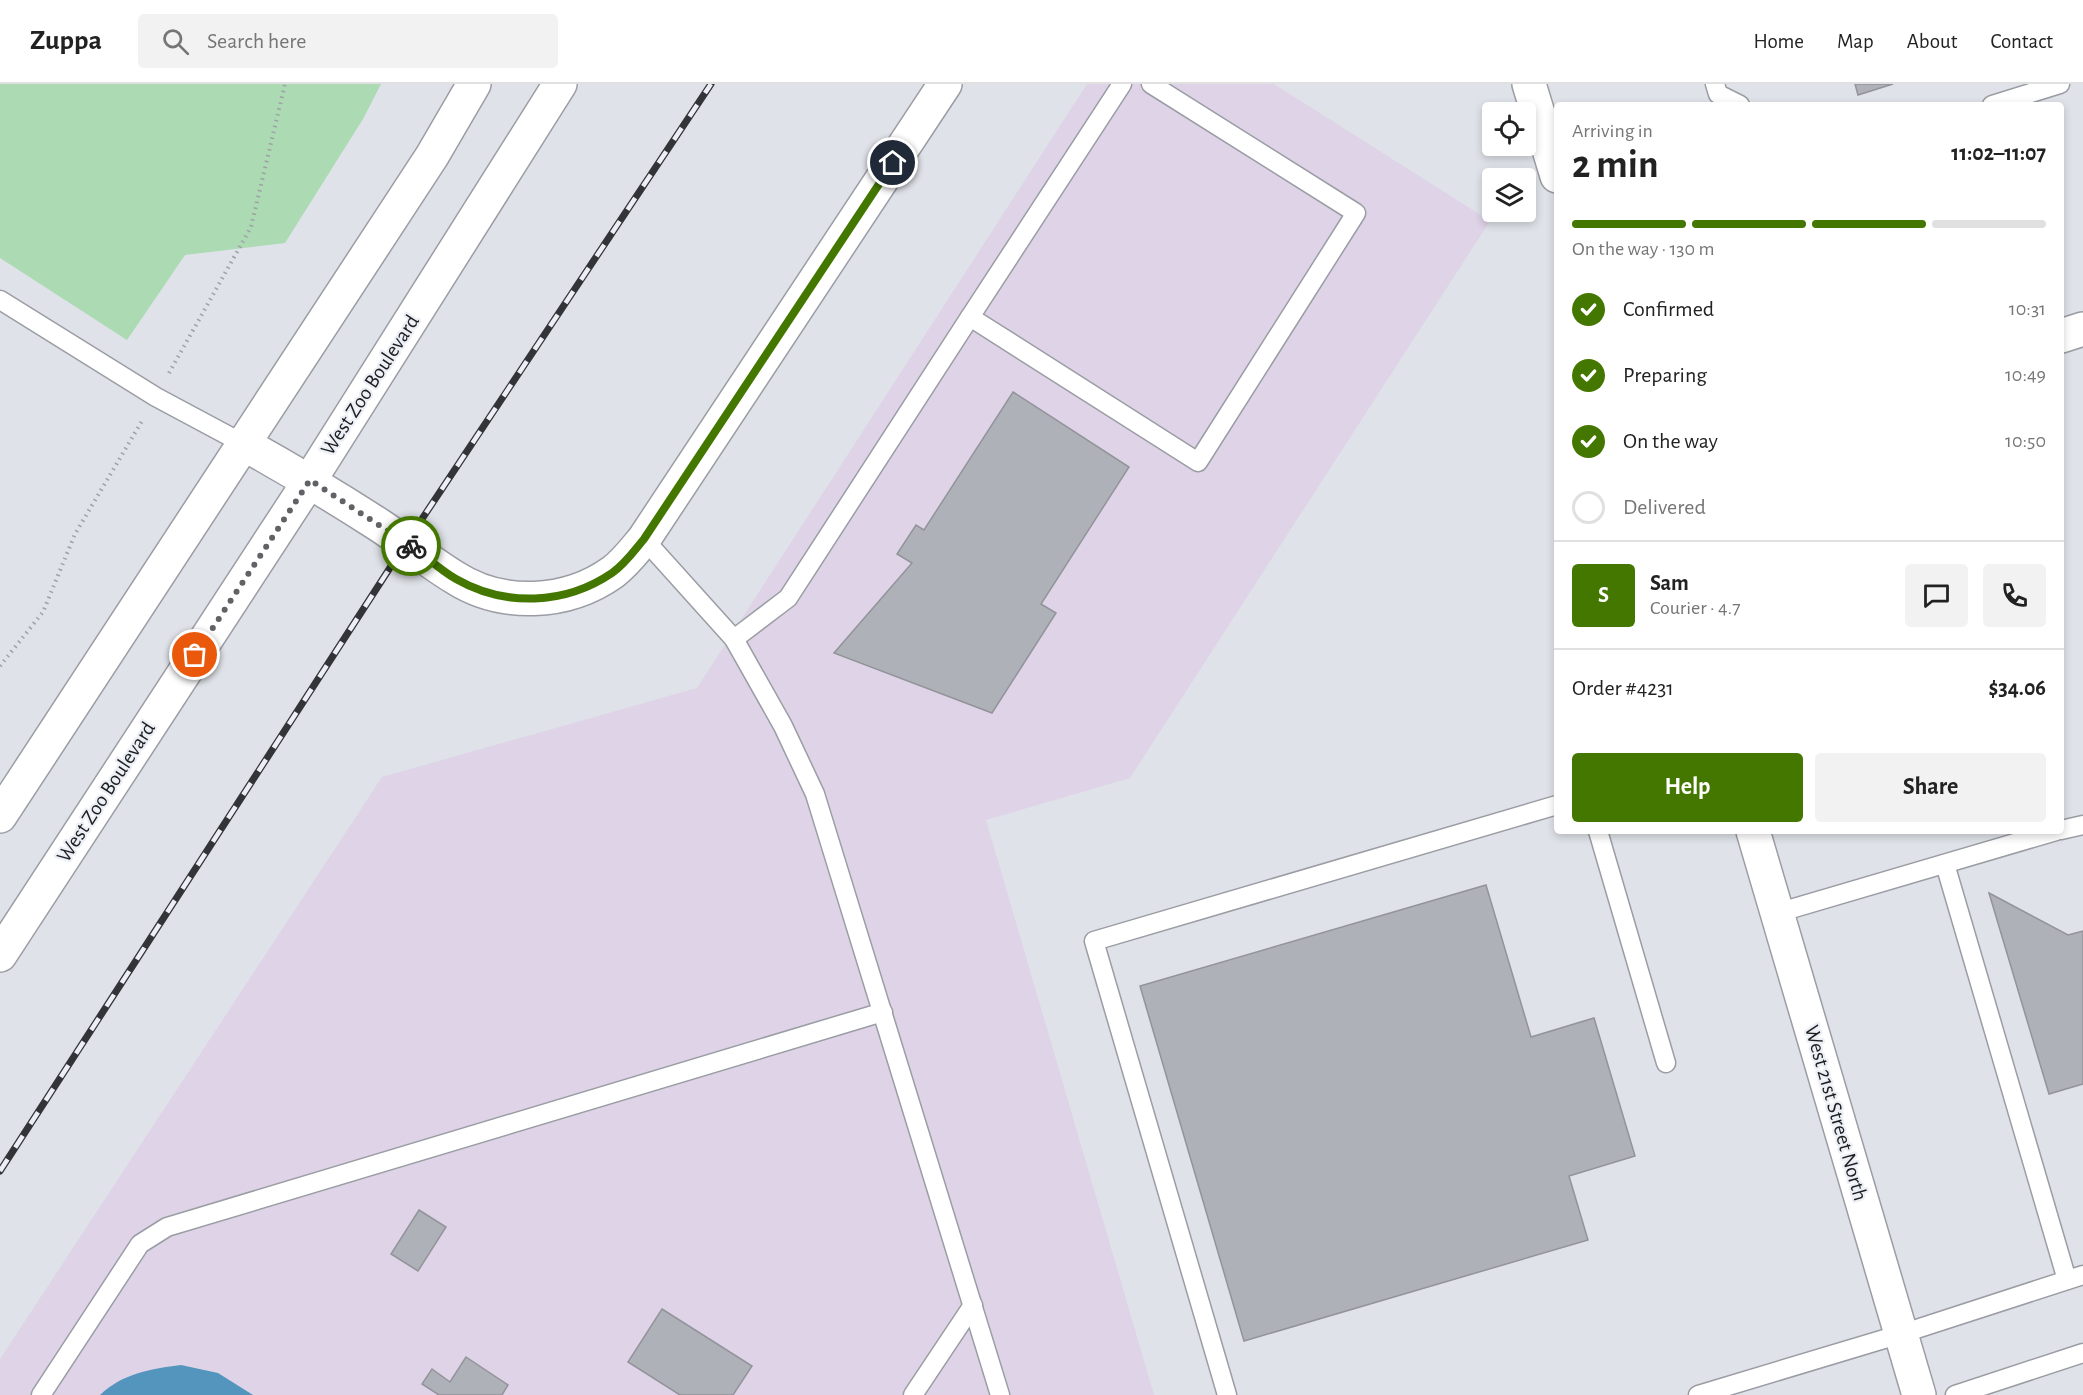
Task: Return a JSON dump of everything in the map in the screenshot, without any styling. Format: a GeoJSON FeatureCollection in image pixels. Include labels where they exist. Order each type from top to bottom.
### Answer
{"type":"FeatureCollection","features":[{"type":"Feature","properties":{"kind":"main road"},"geometry":{"type":"LineString","coordinates":[[0,816],[432,156],[474,84]]}},
{"type":"Feature","properties":{"kind":"main road","name":"West Zoo Boulevard"},"geometry":{"type":"LineString","coordinates":[[0,955],[310,480],[560,84]]}},
{"type":"Feature","properties":{"kind":"main road"},"geometry":{"type":"LineString","coordinates":[[242,443],[310,480],[455,578],[490,594],[519,599],[551,598],[582,589],[612,573],[644,539],[945,84]]}},
{"type":"Feature","properties":{"kind":"main road"},"geometry":{"type":"LineString","coordinates":[[1529,84],[1554,167]]}},
{"type":"Feature","properties":{"kind":"main road"},"geometry":{"type":"LineString","coordinates":[[2064,335],[2083,329]]}},
{"type":"Feature","properties":{"kind":"main road","name":"West 21st Street North"},"geometry":{"type":"LineString","coordinates":[[1754,834],[1919,1395]]}},
{"type":"Feature","properties":{"kind":"lane"},"geometry":{"type":"LineString","coordinates":[[734,639],[788,598],[1122,84]]}},
{"type":"Feature","properties":{"kind":"lane"},"geometry":{"type":"LineString","coordinates":[[970,317],[1198,462],[1356,213],[1151,84]]}},
{"type":"Feature","properties":{"kind":"lane"},"geometry":{"type":"LineString","coordinates":[[1715,84],[1718,94],[1734,102]]}},
{"type":"Feature","properties":{"kind":"lane"},"geometry":{"type":"LineString","coordinates":[[2002,102],[2060,84]]}},
{"type":"Feature","properties":{"kind":"lane"},"geometry":{"type":"LineString","coordinates":[[0,300],[156,397],[242,443]]}},
{"type":"Feature","properties":{"kind":"lane"},"geometry":{"type":"LineString","coordinates":[[644,539],[734,639],[783,726],[815,794],[1000,1395]]}},
{"type":"Feature","properties":{"kind":"lane"},"geometry":{"type":"LineString","coordinates":[[1227,1395],[1094,941],[1554,806]]}},
{"type":"Feature","properties":{"kind":"lane"},"geometry":{"type":"LineString","coordinates":[[2064,829],[2083,825]]}},
{"type":"Feature","properties":{"kind":"lane"},"geometry":{"type":"LineString","coordinates":[[1599,834],[1666,1064]]}},
{"type":"Feature","properties":{"kind":"lane"},"geometry":{"type":"LineString","coordinates":[[1777,913],[2046,834]]}},
{"type":"Feature","properties":{"kind":"lane"},"geometry":{"type":"LineString","coordinates":[[1698,1395],[1901,1334],[2075,1277],[1945,864]]}},
{"type":"Feature","properties":{"kind":"lane"},"geometry":{"type":"LineString","coordinates":[[41,1395],[140,1244],[167,1227],[882,1012]]}},
{"type":"Feature","properties":{"kind":"lane"},"geometry":{"type":"LineString","coordinates":[[914,1395],[973,1305]]}},
{"type":"Feature","properties":{"kind":"lane"},"geometry":{"type":"LineString","coordinates":[[1955,1395],[2083,1353]]}},
{"type":"Feature","properties":{"kind":"path"},"geometry":{"type":"LineString","coordinates":[[168,376],[251,227],[285,84]]}},
{"type":"Feature","properties":{"kind":"path"},"geometry":{"type":"LineString","coordinates":[[0,666],[43,612],[75,534],[144,418]]}},
{"type":"Feature","properties":{"kind":"shaded area"},"geometry":{"type":"Polygon","coordinates":[[[1087,84],[1274,84],[1482,216],[1482,222],[1489,222],[1130,778],[986,820],[1154,1395],[0,1395],[0,1359],[382,777],[697,688],[1087,84]]]}},
{"type":"Feature","properties":{"kind":"green space"},"geometry":{"type":"Polygon","coordinates":[[[0,84],[381,84],[363,119],[285,243],[185,255],[127,340],[0,258],[0,84]]]}},
{"type":"Feature","properties":{"kind":"water"},"geometry":{"type":"Polygon","coordinates":[[[181,1365],[218,1373],[253,1395],[100,1395],[118,1382],[138,1373],[181,1365]]]}},
{"type":"Feature","properties":{"kind":"building"},"geometry":{"type":"Polygon","coordinates":[[[1855,84],[1893,84],[1858,95],[1855,84]]]}},
{"type":"Feature","properties":{"kind":"building"},"geometry":{"type":"Polygon","coordinates":[[[1013,392],[1129,467],[1041,604],[1056,613],[992,713],[834,653],[912,563],[897,554],[916,525],[924,530],[1013,392]]]}},
{"type":"Feature","properties":{"kind":"building"},"geometry":{"type":"Polygon","coordinates":[[[1486,885],[1531,1037],[1594,1018],[1635,1156],[1569,1176],[1588,1240],[1244,1341],[1140,986],[1486,885]]]}},
{"type":"Feature","properties":{"kind":"building"},"geometry":{"type":"Polygon","coordinates":[[[1989,893],[2068,935],[2083,931],[2083,1084],[2049,1094],[1989,893]]]}},
{"type":"Feature","properties":{"kind":"building"},"geometry":{"type":"Polygon","coordinates":[[[419,1210],[446,1227],[418,1271],[391,1254],[419,1210]]]}},
{"type":"Feature","properties":{"kind":"building"},"geometry":{"type":"Polygon","coordinates":[[[662,1309],[752,1366],[733,1395],[680,1395],[628,1362],[662,1309]]]}},
{"type":"Feature","properties":{"kind":"building"},"geometry":{"type":"Polygon","coordinates":[[[466,1357],[508,1385],[502,1395],[439,1395],[422,1384],[432,1369],[450,1382],[466,1357]]]}},
{"type":"Feature","properties":{"kind":"railway"},"geometry":{"type":"LineString","coordinates":[[0,1171],[406,543],[711,84]]}},
{"type":"Feature","properties":{"kind":"way so far"},"geometry":{"type":"LineString","coordinates":[[195,655],[310,480],[411,546]]}},
{"type":"Feature","properties":{"kind":"route"},"geometry":{"type":"LineString","coordinates":[[411,546],[455,578],[490,594],[519,599],[551,598],[567,594],[582,589],[612,573],[626,561],[644,539],[893,163]]}}]}
